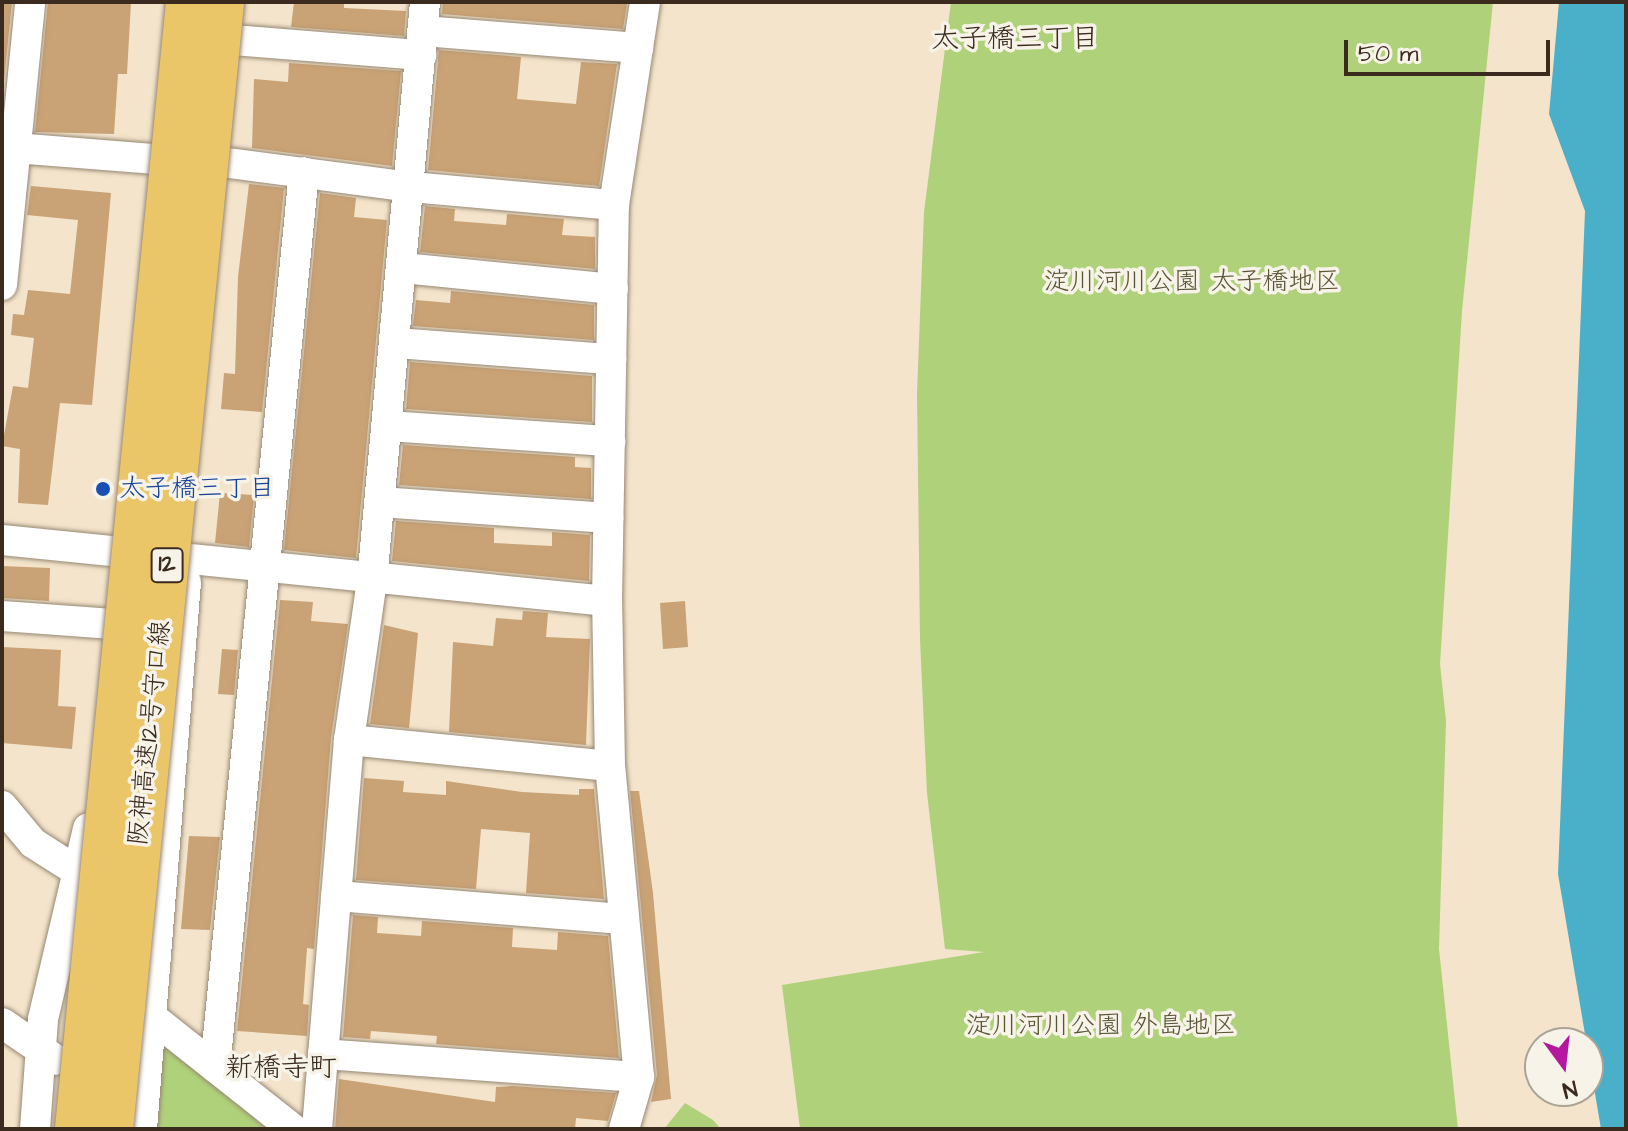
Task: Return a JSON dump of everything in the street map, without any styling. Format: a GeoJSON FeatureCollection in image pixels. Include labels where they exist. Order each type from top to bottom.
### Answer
{"type":"FeatureCollection","features":[{"type":"Feature","properties":{"kind":"highway","name":"阪神高速12号守口線"},"geometry":{"type":"LineString","coordinates":[[77,1129],[188,2]]}},
{"type":"Feature","properties":{"kind":"highway","name":"阪神高速12号守口線"},"geometry":{"type":"LineString","coordinates":[[132,1126],[228,21]]}},
{"type":"Feature","properties":{"kind":"street"},"geometry":{"type":"LineString","coordinates":[[2,285],[8,148],[30,2]]}},
{"type":"Feature","properties":{"kind":"street"},"geometry":{"type":"LineString","coordinates":[[35,1129],[43,1019],[80,873],[102,753],[153,159],[170,2]]}},
{"type":"Feature","properties":{"kind":"street"},"geometry":{"type":"LineString","coordinates":[[2,1023],[43,1051],[132,1126],[153,1018],[221,170],[228,21],[237,2]]}},
{"type":"Feature","properties":{"kind":"street"},"geometry":{"type":"LineString","coordinates":[[624,1129],[639,1077],[610,766],[608,518],[614,205],[645,2]]}},
{"type":"Feature","properties":{"kind":"street"},"geometry":{"type":"LineString","coordinates":[[228,21],[423,29],[638,48]]}},
{"type":"Feature","properties":{"kind":"street"},"geometry":{"type":"LineString","coordinates":[[317,1129],[349,740],[372,581],[411,187],[423,29]]}},
{"type":"Feature","properties":{"kind":"street"},"geometry":{"type":"LineString","coordinates":[[8,148],[153,159],[221,170],[304,172],[411,187],[614,205]]}},
{"type":"Feature","properties":{"kind":"street"},"geometry":{"type":"LineString","coordinates":[[215,1067],[304,172]]}},
{"type":"Feature","properties":{"kind":"street"},"geometry":{"type":"LineString","coordinates":[[403,268],[613,289]]}},
{"type":"Feature","properties":{"kind":"street"},"geometry":{"type":"LineString","coordinates":[[396,343],[611,359]]}},
{"type":"Feature","properties":{"kind":"street"},"geometry":{"type":"LineString","coordinates":[[388,426],[610,441]]}},
{"type":"Feature","properties":{"kind":"street"},"geometry":{"type":"LineString","coordinates":[[380,502],[608,518]]}},
{"type":"Feature","properties":{"kind":"street"},"geometry":{"type":"LineString","coordinates":[[2,540],[372,581],[607,601]]}},
{"type":"Feature","properties":{"kind":"street"},"geometry":{"type":"LineString","coordinates":[[2,616],[113,624]]}},
{"type":"Feature","properties":{"kind":"street"},"geometry":{"type":"LineString","coordinates":[[349,740],[610,766]]}},
{"type":"Feature","properties":{"kind":"street"},"geometry":{"type":"LineString","coordinates":[[2,806],[33,843],[80,873]]}},
{"type":"Feature","properties":{"kind":"street"},"geometry":{"type":"LineString","coordinates":[[336,896],[623,919]]}},
{"type":"Feature","properties":{"kind":"street"},"geometry":{"type":"LineString","coordinates":[[153,1018],[293,1129]]}},
{"type":"Feature","properties":{"kind":"street"},"geometry":{"type":"LineString","coordinates":[[323,1054],[639,1077]]}},
{"type":"Feature","properties":{"kind":"green space","name":"淀川河川公園 太子橋地区"},"geometry":{"type":"Polygon","coordinates":[[[951,2],[1493,2],[1462,311],[1440,664],[1446,721],[1439,949],[1458,1129],[800,1129],[782,985],[984,952],[945,949],[927,793],[920,639],[917,393],[924,212],[951,2]]]}},
{"type":"Feature","properties":{"kind":"green space"},"geometry":{"type":"Polygon","coordinates":[[[161,1038],[267,1129],[156,1129],[161,1038]]]}},
{"type":"Feature","properties":{"kind":"green space"},"geometry":{"type":"Polygon","coordinates":[[[685,1103],[713,1120],[721,1129],[664,1129],[685,1103]]]}},
{"type":"Feature","properties":{"kind":"water"},"geometry":{"type":"Polygon","coordinates":[[[1559,2],[1626,2],[1626,1129],[1601,1129],[1597,1107],[1604,1107],[1604,1027],[1584,1027],[1558,874],[1585,211],[1549,114],[1559,2]]]}},
{"type":"Feature","properties":{"kind":"building"},"geometry":{"type":"Polygon","coordinates":[[[2,2],[12,2],[3,90],[2,90],[2,2]]]}},
{"type":"Feature","properties":{"kind":"building"},"geometry":{"type":"Polygon","coordinates":[[[48,2],[131,2],[127,74],[118,74],[114,134],[35,132],[48,2]]]}},
{"type":"Feature","properties":{"kind":"building"},"geometry":{"type":"Polygon","coordinates":[[[294,2],[344,2],[344,8],[406,11],[404,36],[291,27],[294,2]]]}},
{"type":"Feature","properties":{"kind":"building"},"geometry":{"type":"Polygon","coordinates":[[[443,2],[627,3],[623,29],[442,14],[443,2]]]}},
{"type":"Feature","properties":{"kind":"building"},"geometry":{"type":"Polygon","coordinates":[[[439,50],[521,57],[517,99],[576,104],[581,62],[617,64],[599,186],[428,170],[439,50]]]}},
{"type":"Feature","properties":{"kind":"building"},"geometry":{"type":"Polygon","coordinates":[[[289,63],[401,71],[392,166],[252,148],[254,79],[288,82],[289,63]]]}},
{"type":"Feature","properties":{"kind":"building"},"geometry":{"type":"Polygon","coordinates":[[[249,184],[284,188],[262,412],[221,409],[224,373],[235,374],[238,277],[249,184]]]}},
{"type":"Feature","properties":{"kind":"building"},"geometry":{"type":"Polygon","coordinates":[[[31,186],[111,193],[92,405],[60,403],[48,505],[18,503],[20,449],[2,446],[13,386],[28,388],[34,338],[11,335],[13,314],[24,315],[28,290],[70,294],[78,220],[27,215],[31,186]]]}},
{"type":"Feature","properties":{"kind":"building"},"geometry":{"type":"Polygon","coordinates":[[[320,193],[356,198],[354,217],[387,220],[356,558],[284,550],[320,193]]]}},
{"type":"Feature","properties":{"kind":"building"},"geometry":{"type":"Polygon","coordinates":[[[425,206],[455,209],[454,221],[506,225],[507,214],[564,219],[562,235],[595,237],[595,269],[420,252],[425,206]]]}},
{"type":"Feature","properties":{"kind":"building"},"geometry":{"type":"Polygon","coordinates":[[[451,291],[594,305],[594,340],[413,326],[416,300],[450,303],[451,291]]]}},
{"type":"Feature","properties":{"kind":"building"},"geometry":{"type":"Polygon","coordinates":[[[410,362],[592,376],[592,422],[406,409],[410,362]]]}},
{"type":"Feature","properties":{"kind":"building"},"geometry":{"type":"Polygon","coordinates":[[[403,445],[575,457],[575,467],[591,468],[591,499],[399,485],[403,445]]]}},
{"type":"Feature","properties":{"kind":"building"},"geometry":{"type":"Polygon","coordinates":[[[220,493],[254,495],[249,547],[215,543],[220,493]]]}},
{"type":"Feature","properties":{"kind":"building"},"geometry":{"type":"Polygon","coordinates":[[[396,521],[494,528],[494,543],[552,546],[552,532],[590,535],[589,581],[392,561],[396,521]]]}},
{"type":"Feature","properties":{"kind":"building"},"geometry":{"type":"Polygon","coordinates":[[[2,566],[50,568],[49,601],[2,598],[2,566]]]}},
{"type":"Feature","properties":{"kind":"building"},"geometry":{"type":"Polygon","coordinates":[[[280,600],[313,602],[311,621],[348,624],[331,738],[314,949],[307,948],[303,1004],[309,1005],[307,1036],[237,1031],[280,600]]]}},
{"type":"Feature","properties":{"kind":"building"},"geometry":{"type":"Polygon","coordinates":[[[685,601],[688,647],[663,649],[660,603],[685,601]]]}},
{"type":"Feature","properties":{"kind":"building"},"geometry":{"type":"Polygon","coordinates":[[[523,611],[548,613],[546,637],[590,639],[586,745],[449,732],[453,642],[493,646],[496,618],[522,620],[523,611]]]}},
{"type":"Feature","properties":{"kind":"building"},"geometry":{"type":"Polygon","coordinates":[[[384,625],[418,633],[409,728],[370,724],[384,625]]]}},
{"type":"Feature","properties":{"kind":"building"},"geometry":{"type":"Polygon","coordinates":[[[2,647],[61,650],[58,706],[76,707],[72,749],[2,743],[2,647]]]}},
{"type":"Feature","properties":{"kind":"building"},"geometry":{"type":"Polygon","coordinates":[[[222,649],[238,650],[234,695],[218,694],[222,649]]]}},
{"type":"Feature","properties":{"kind":"building"},"geometry":{"type":"Polygon","coordinates":[[[364,778],[404,781],[403,792],[446,795],[446,781],[522,792],[579,795],[579,789],[594,789],[604,899],[526,893],[530,833],[481,829],[476,889],[356,880],[364,778]]]}},
{"type":"Feature","properties":{"kind":"building"},"geometry":{"type":"Polygon","coordinates":[[[630,791],[639,791],[653,893],[671,1099],[651,1102],[657,1075],[630,791]]]}},
{"type":"Feature","properties":{"kind":"building"},"geometry":{"type":"Polygon","coordinates":[[[189,836],[220,837],[210,930],[181,929],[189,836]]]}},
{"type":"Feature","properties":{"kind":"building"},"geometry":{"type":"Polygon","coordinates":[[[353,915],[378,917],[377,933],[421,936],[422,921],[513,928],[512,947],[557,950],[558,932],[608,936],[619,1058],[436,1044],[437,1036],[371,1031],[370,1039],[343,1037],[353,915]]]}},
{"type":"Feature","properties":{"kind":"building"},"geometry":{"type":"Polygon","coordinates":[[[339,1079],[495,1102],[496,1087],[616,1093],[608,1121],[576,1118],[575,1129],[335,1129],[339,1079]]]}},
{"type":"Feature","properties":{"kind":"place","name":"太子橋三丁目"},"geometry":{"type":"Point","coordinates":[103,489]}},
{"type":"Feature","properties":{"kind":"district","name":"太子橋三丁目"},"geometry":{"type":"Point","coordinates":[1015,39]}},
{"type":"Feature","properties":{"kind":"district","name":"新橋寺町"},"geometry":{"type":"Point","coordinates":[281,1068]}},
{"type":"Feature","properties":{"kind":"park label","name":"淀川河川公園 外島地区"},"geometry":{"type":"Point","coordinates":[1101,1026]}}]}
